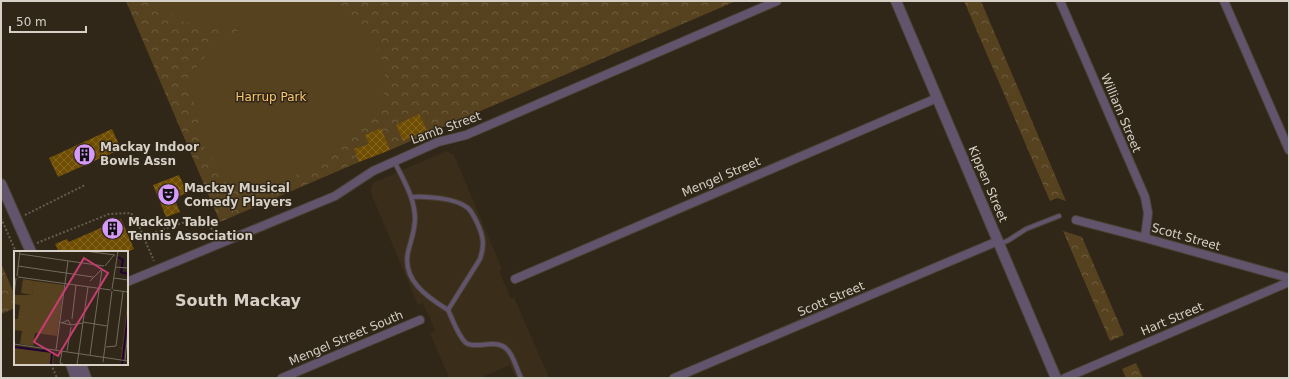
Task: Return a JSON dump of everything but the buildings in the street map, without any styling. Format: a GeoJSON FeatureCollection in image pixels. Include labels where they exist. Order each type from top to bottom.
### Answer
{"type":"FeatureCollection","features":[{"type":"Feature","properties":{"kind":"street","name":"Lamb Street"},"geometry":{"type":"LineString","coordinates":[[128,282],[335,196],[367,174],[394,161],[438,142],[466,135],[777,1]]}},
{"type":"Feature","properties":{"kind":"street","name":"Kippen Street"},"geometry":{"type":"LineString","coordinates":[[896,1],[1056,378]]}},
{"type":"Feature","properties":{"kind":"street","name":"William Street"},"geometry":{"type":"LineString","coordinates":[[1060,1],[1145,198],[1148,213],[1145,238]]}},
{"type":"Feature","properties":{"kind":"street"},"geometry":{"type":"LineString","coordinates":[[1224,1],[1289,150]]}},
{"type":"Feature","properties":{"kind":"street","name":"Mengel Street"},"geometry":{"type":"LineString","coordinates":[[514,279],[937,98]]}},
{"type":"Feature","properties":{"kind":"street"},"geometry":{"type":"LineString","coordinates":[[1,184],[29,249]]}},
{"type":"Feature","properties":{"kind":"street","name":"Scott Street"},"geometry":{"type":"LineString","coordinates":[[1076,220],[1289,278]]}},
{"type":"Feature","properties":{"kind":"street","name":"Scott Street"},"geometry":{"type":"LineString","coordinates":[[674,378],[998,243]]}},
{"type":"Feature","properties":{"kind":"street","name":"Hart Street"},"geometry":{"type":"LineString","coordinates":[[1065,378],[1289,282]]}},
{"type":"Feature","properties":{"kind":"street","name":"Mengel Street South"},"geometry":{"type":"LineString","coordinates":[[282,378],[420,320]]}},
{"type":"Feature","properties":{"kind":"street"},"geometry":{"type":"LineString","coordinates":[[71,365],[76,378]]}},
{"type":"Feature","properties":{"kind":"street"},"geometry":{"type":"LineString","coordinates":[[81,365],[86,378]]}},
{"type":"Feature","properties":{"kind":"lane"},"geometry":{"type":"LineString","coordinates":[[394,161],[411,197],[415,219],[414,231],[406,261],[408,271],[415,284],[427,296],[448,310],[460,334],[468,344],[472,346],[499,344],[505,347],[509,352],[521,378]]}},
{"type":"Feature","properties":{"kind":"lane"},"geometry":{"type":"LineString","coordinates":[[411,197],[434,198],[462,204],[473,214],[483,237],[483,251],[480,259],[448,310]]}},
{"type":"Feature","properties":{"kind":"lane","name":"Scott Street"},"geometry":{"type":"LineString","coordinates":[[998,243],[1009,240],[1026,229],[1059,216]]}},
{"type":"Feature","properties":{"kind":"path"},"geometry":{"type":"LineString","coordinates":[[16,219],[85,185]]}},
{"type":"Feature","properties":{"kind":"path"},"geometry":{"type":"LineString","coordinates":[[29,249],[109,214],[131,214],[144,236],[158,270]]}},
{"type":"Feature","properties":{"kind":"path"},"geometry":{"type":"LineString","coordinates":[[1,218],[16,251]]}},
{"type":"Feature","properties":{"kind":"path"},"geometry":{"type":"LineString","coordinates":[[144,236],[194,219],[209,226],[224,242]]}},
{"type":"Feature","properties":{"kind":"path"},"geometry":{"type":"LineString","coordinates":[[51,365],[57,378]]}},
{"type":"Feature","properties":{"kind":"shaded area"},"geometry":{"type":"Polygon","coordinates":[[[446,151],[454,155],[502,269],[499,271],[511,299],[514,297],[549,378],[516,378],[510,365],[480,378],[449,378],[430,333],[435,330],[423,303],[418,305],[370,191],[373,183],[446,151]]]}},
{"type":"Feature","properties":{"kind":"green space","name":"Harrup Park"},"geometry":{"type":"Polygon","coordinates":[[[126,1],[736,1],[220,222],[126,1]]]}},
{"type":"Feature","properties":{"kind":"green space"},"geometry":{"type":"Polygon","coordinates":[[[153,1],[324,1],[335,4],[357,23],[375,44],[385,66],[385,90],[379,107],[353,134],[324,160],[267,190],[229,179],[205,149],[188,77],[219,40],[243,28],[186,23],[153,1]]]}},
{"type":"Feature","properties":{"kind":"green space"},"geometry":{"type":"Polygon","coordinates":[[[964,1],[981,1],[1066,201],[1057,198],[1050,201],[964,1]]]}},
{"type":"Feature","properties":{"kind":"green space"},"geometry":{"type":"Polygon","coordinates":[[[1063,231],[1082,237],[1124,335],[1110,341],[1063,231]]]}},
{"type":"Feature","properties":{"kind":"green space"},"geometry":{"type":"Polygon","coordinates":[[[1,263],[14,294],[14,308],[1,314],[1,263]]]}},
{"type":"Feature","properties":{"kind":"green space"},"geometry":{"type":"Polygon","coordinates":[[[1136,363],[1143,378],[1126,378],[1122,369],[1136,363]]]}},
{"type":"Feature","properties":{"kind":"place","name":"Mackay Indoor Bowls Assn"},"geometry":{"type":"Point","coordinates":[85,154]}},
{"type":"Feature","properties":{"kind":"place","name":"Mackay Musical Comedy Players"},"geometry":{"type":"Point","coordinates":[169,195]}},
{"type":"Feature","properties":{"kind":"place","name":"Mackay Table Tennis Association"},"geometry":{"type":"Point","coordinates":[112,229]}},
{"type":"Feature","properties":{"kind":"district","name":"South Mackay"},"geometry":{"type":"Point","coordinates":[238,300]}}]}
